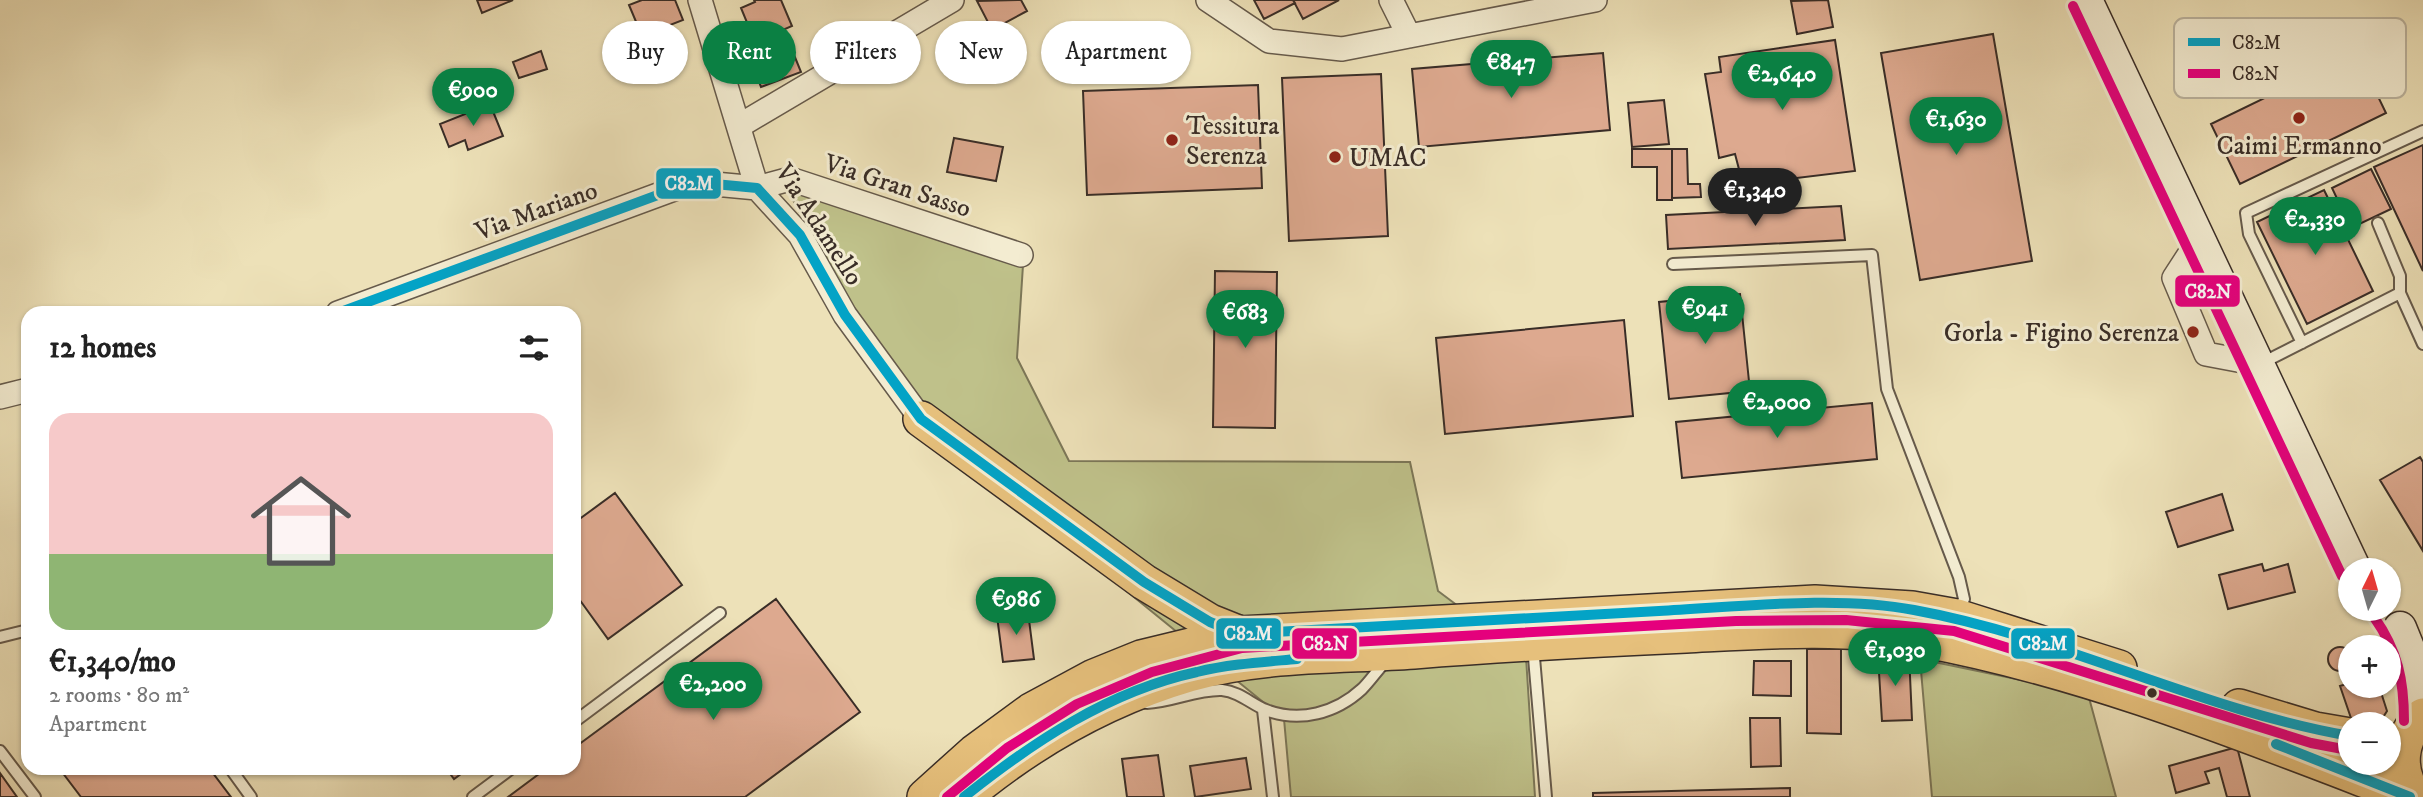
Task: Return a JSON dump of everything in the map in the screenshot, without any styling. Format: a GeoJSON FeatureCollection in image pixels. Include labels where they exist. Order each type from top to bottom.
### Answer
{"type":"FeatureCollection","features":[{"type":"Feature","properties":{"kind":"main road"},"geometry":{"type":"LineString","coordinates":[[921,419],[1144,582],[1210,622],[1240,634]]}},
{"type":"Feature","properties":{"kind":"main road"},"geometry":{"type":"LineString","coordinates":[[925,797],[975,752],[1031,711],[1094,677],[1141,658],[1240,634],[1815,603],[1912,609],[1957,617],[2293,724],[2338,733]]}},
{"type":"Feature","properties":{"kind":"main road"},"geometry":{"type":"LineString","coordinates":[[964,797],[1058,731],[1121,698],[1194,672],[1247,663],[1533,642],[1816,629],[1918,639],[1975,650],[2114,690],[2253,735],[2412,797]]}},
{"type":"Feature","properties":{"kind":"main road"},"geometry":{"type":"LineString","coordinates":[[2410,725],[2402,752],[2402,765],[2412,797]]}},
{"type":"Feature","properties":{"kind":"street","name":"Via Adamello"},"geometry":{"type":"LineString","coordinates":[[700,0],[757,188],[800,235],[845,314],[921,419]]}},
{"type":"Feature","properties":{"kind":"street"},"geometry":{"type":"LineString","coordinates":[[739,126],[952,0]]}},
{"type":"Feature","properties":{"kind":"street"},"geometry":{"type":"LineString","coordinates":[[1208,0],[1269,41],[1342,49],[1595,0]]}},
{"type":"Feature","properties":{"kind":"street"},"geometry":{"type":"LineString","coordinates":[[1391,0],[1409,36]]}},
{"type":"Feature","properties":{"kind":"street"},"geometry":{"type":"LineString","coordinates":[[2086,0],[2349,558]]}},
{"type":"Feature","properties":{"kind":"street","name":"Via Gran Sasso"},"geometry":{"type":"LineString","coordinates":[[757,188],[790,179],[1021,255]]}},
{"type":"Feature","properties":{"kind":"street","name":"Via Mariano"},"geometry":{"type":"LineString","coordinates":[[357,306],[694,182],[757,188]]}},
{"type":"Feature","properties":{"kind":"street"},"geometry":{"type":"LineString","coordinates":[[2200,238],[2174,278],[2206,354],[2259,364]]}},
{"type":"Feature","properties":{"kind":"street"},"geometry":{"type":"LineString","coordinates":[[0,397],[21,392]]}},
{"type":"Feature","properties":{"kind":"street"},"geometry":{"type":"LineString","coordinates":[[2393,621],[2418,672],[2410,725]]}},
{"type":"Feature","properties":{"kind":"street"},"geometry":{"type":"LineString","coordinates":[[2395,621],[2423,651]]}},
{"type":"Feature","properties":{"kind":"lane"},"geometry":{"type":"LineString","coordinates":[[2302,343],[2249,234],[2246,213],[2423,131]]}},
{"type":"Feature","properties":{"kind":"lane"},"geometry":{"type":"LineString","coordinates":[[2378,223],[2400,276],[2400,293],[2423,344]]}},
{"type":"Feature","properties":{"kind":"lane"},"geometry":{"type":"LineString","coordinates":[[1673,264],[1872,255],[1887,389],[1963,587],[1964,599],[1957,617]]}},
{"type":"Feature","properties":{"kind":"lane"},"geometry":{"type":"LineString","coordinates":[[2259,364],[2400,293]]}},
{"type":"Feature","properties":{"kind":"lane"},"geometry":{"type":"LineString","coordinates":[[581,717],[720,613]]}},
{"type":"Feature","properties":{"kind":"lane"},"geometry":{"type":"LineString","coordinates":[[0,637],[21,632]]}},
{"type":"Feature","properties":{"kind":"lane"},"geometry":{"type":"LineString","coordinates":[[1533,642],[1546,797]]}},
{"type":"Feature","properties":{"kind":"lane"},"geometry":{"type":"LineString","coordinates":[[1121,698],[1131,703],[1159,703],[1212,690],[1226,691],[1242,696],[1263,710],[1303,716],[1325,712],[1363,688],[1395,652]]}},
{"type":"Feature","properties":{"kind":"lane"},"geometry":{"type":"LineString","coordinates":[[1263,710],[1273,797]]}},
{"type":"Feature","properties":{"kind":"lane"},"geometry":{"type":"LineString","coordinates":[[0,751],[35,797]]}},
{"type":"Feature","properties":{"kind":"lane"},"geometry":{"type":"LineString","coordinates":[[235,775],[251,797]]}},
{"type":"Feature","properties":{"kind":"lane"},"geometry":{"type":"LineString","coordinates":[[473,797],[503,775]]}},
{"type":"Feature","properties":{"kind":"green space"},"geometry":{"type":"Polygon","coordinates":[[[786,187],[1023,265],[1017,358],[1069,461],[1410,462],[1438,591],[1526,657],[1535,797],[1291,797],[1284,719],[910,415],[786,187]]]}},
{"type":"Feature","properties":{"kind":"green space"},"geometry":{"type":"Polygon","coordinates":[[[1920,659],[2088,694],[2116,797],[1932,797],[1920,659]]]}},
{"type":"Feature","properties":{"kind":"building"},"geometry":{"type":"Polygon","coordinates":[[[477,0],[513,0],[482,13],[477,0]]]}},
{"type":"Feature","properties":{"kind":"building"},"geometry":{"type":"Polygon","coordinates":[[[642,0],[675,0],[683,20],[636,21],[629,5],[642,0]]]}},
{"type":"Feature","properties":{"kind":"building"},"geometry":{"type":"Polygon","coordinates":[[[754,0],[781,0],[790,21],[746,21],[741,8],[755,2],[754,0]]]}},
{"type":"Feature","properties":{"kind":"building"},"geometry":{"type":"Polygon","coordinates":[[[1021,0],[1027,11],[1009,21],[987,21],[977,1],[1021,0]]]}},
{"type":"Feature","properties":{"kind":"building"},"geometry":{"type":"Polygon","coordinates":[[[1254,0],[1293,0],[1295,3],[1264,19],[1254,0]]]}},
{"type":"Feature","properties":{"kind":"building"},"geometry":{"type":"Polygon","coordinates":[[[1293,0],[1339,0],[1303,19],[1293,0]]]}},
{"type":"Feature","properties":{"kind":"building"},"geometry":{"type":"Polygon","coordinates":[[[1828,0],[1833,27],[1797,34],[1791,1],[1828,0]]]}},
{"type":"Feature","properties":{"kind":"building"},"geometry":{"type":"Polygon","coordinates":[[[1993,34],[2032,261],[1920,280],[1881,53],[1993,34]]]}},
{"type":"Feature","properties":{"kind":"building"},"geometry":{"type":"Polygon","coordinates":[[[1835,40],[1855,171],[1755,183],[1753,171],[1740,173],[1735,154],[1719,158],[1705,74],[1721,72],[1719,57],[1835,40]]]}},
{"type":"Feature","properties":{"kind":"building"},"geometry":{"type":"Polygon","coordinates":[[[541,51],[547,69],[519,78],[513,62],[541,51]]]}},
{"type":"Feature","properties":{"kind":"building"},"geometry":{"type":"Polygon","coordinates":[[[1603,53],[1610,130],[1419,147],[1412,69],[1603,53]]]}},
{"type":"Feature","properties":{"kind":"building"},"geometry":{"type":"Polygon","coordinates":[[[796,60],[801,72],[796,74],[796,60]]]}},
{"type":"Feature","properties":{"kind":"building","name":"UMAC"},"geometry":{"type":"Polygon","coordinates":[[[1381,74],[1388,236],[1289,241],[1282,78],[1381,74]]]}},
{"type":"Feature","properties":{"kind":"building","name":"Tessitura Serenza"},"geometry":{"type":"Polygon","coordinates":[[[1258,85],[1262,188],[1087,195],[1083,91],[1258,85]]]}},
{"type":"Feature","properties":{"kind":"building","name":"Caimi Ermanno"},"geometry":{"type":"Polygon","coordinates":[[[2264,98],[2379,98],[2386,113],[2240,184],[2211,124],[2264,98]]]}},
{"type":"Feature","properties":{"kind":"building"},"geometry":{"type":"Polygon","coordinates":[[[1664,100],[1669,144],[1632,147],[1628,103],[1664,100]]]}},
{"type":"Feature","properties":{"kind":"building"},"geometry":{"type":"Polygon","coordinates":[[[490,104],[503,136],[468,150],[465,140],[449,147],[440,124],[490,104]]]}},
{"type":"Feature","properties":{"kind":"building"},"geometry":{"type":"Polygon","coordinates":[[[954,138],[1003,147],[996,181],[947,172],[954,138]]]}},
{"type":"Feature","properties":{"kind":"building"},"geometry":{"type":"Polygon","coordinates":[[[2423,145],[2423,271],[2374,167],[2423,145]]]}},
{"type":"Feature","properties":{"kind":"building"},"geometry":{"type":"Polygon","coordinates":[[[1632,149],[1672,149],[1672,200],[1657,200],[1657,167],[1632,167],[1632,149]]]}},
{"type":"Feature","properties":{"kind":"building"},"geometry":{"type":"Polygon","coordinates":[[[1672,149],[1687,149],[1688,184],[1700,184],[1701,197],[1672,198],[1672,149]]]}},
{"type":"Feature","properties":{"kind":"building"},"geometry":{"type":"Polygon","coordinates":[[[2371,169],[2391,209],[2351,228],[2332,188],[2371,169]]]}},
{"type":"Feature","properties":{"kind":"building"},"geometry":{"type":"Polygon","coordinates":[[[2324,190],[2373,291],[2307,324],[2257,222],[2324,190]]]}},
{"type":"Feature","properties":{"kind":"building"},"geometry":{"type":"Polygon","coordinates":[[[1841,206],[1845,240],[1668,249],[1666,215],[1841,206]]]}},
{"type":"Feature","properties":{"kind":"building"},"geometry":{"type":"Polygon","coordinates":[[[1215,271],[1277,272],[1275,428],[1213,427],[1215,271]]]}},
{"type":"Feature","properties":{"kind":"building"},"geometry":{"type":"Polygon","coordinates":[[[1740,294],[1750,391],[1669,399],[1659,302],[1740,294]]]}},
{"type":"Feature","properties":{"kind":"building"},"geometry":{"type":"Polygon","coordinates":[[[1624,320],[1633,416],[1445,434],[1436,338],[1624,320]]]}},
{"type":"Feature","properties":{"kind":"building"},"geometry":{"type":"Polygon","coordinates":[[[1872,403],[1877,459],[1682,478],[1676,422],[1872,403]]]}},
{"type":"Feature","properties":{"kind":"building"},"geometry":{"type":"Polygon","coordinates":[[[2420,457],[2423,462],[2423,551],[2380,480],[2420,457]]]}},
{"type":"Feature","properties":{"kind":"building"},"geometry":{"type":"Polygon","coordinates":[[[615,493],[682,585],[608,639],[581,602],[581,518],[615,493]]]}},
{"type":"Feature","properties":{"kind":"building"},"geometry":{"type":"Polygon","coordinates":[[[2222,494],[2233,530],[2178,547],[2166,512],[2222,494]]]}},
{"type":"Feature","properties":{"kind":"building"},"geometry":{"type":"Polygon","coordinates":[[[2262,564],[2264,571],[2288,564],[2295,592],[2228,609],[2219,575],[2262,564]]]}},
{"type":"Feature","properties":{"kind":"building"},"geometry":{"type":"Polygon","coordinates":[[[776,599],[860,712],[745,797],[508,797],[538,775],[581,775],[581,743],[776,599]]]}},
{"type":"Feature","properties":{"kind":"building"},"geometry":{"type":"Polygon","coordinates":[[[1028,612],[1034,659],[1003,662],[997,616],[1028,612]]]}},
{"type":"Feature","properties":{"kind":"building"},"geometry":{"type":"Polygon","coordinates":[[[2338,647],[2338,671],[2329,664],[2328,659],[2338,647]]]}},
{"type":"Feature","properties":{"kind":"building"},"geometry":{"type":"Polygon","coordinates":[[[1807,649],[1841,649],[1841,734],[1807,733],[1807,649]]]}},
{"type":"Feature","properties":{"kind":"building"},"geometry":{"type":"Polygon","coordinates":[[[1909,654],[1912,720],[1882,721],[1878,656],[1909,654]]]}},
{"type":"Feature","properties":{"kind":"building"},"geometry":{"type":"Polygon","coordinates":[[[1754,661],[1791,661],[1791,696],[1753,695],[1754,661]]]}},
{"type":"Feature","properties":{"kind":"building"},"geometry":{"type":"Polygon","coordinates":[[[2344,698],[2383,698],[2387,711],[2386,712],[2349,712],[2344,698]]]}},
{"type":"Feature","properties":{"kind":"building"},"geometry":{"type":"Polygon","coordinates":[[[1750,718],[1780,718],[1781,766],[1751,767],[1750,718]]]}},
{"type":"Feature","properties":{"kind":"building"},"geometry":{"type":"Polygon","coordinates":[[[2237,747],[2250,797],[2227,797],[2219,768],[2205,772],[2209,783],[2176,793],[2169,766],[2237,747]]]}},
{"type":"Feature","properties":{"kind":"building"},"geometry":{"type":"Polygon","coordinates":[[[1158,755],[1164,797],[1127,797],[1122,759],[1158,755]]]}},
{"type":"Feature","properties":{"kind":"building"},"geometry":{"type":"Polygon","coordinates":[[[1246,758],[1251,789],[1195,797],[1190,766],[1246,758]]]}},
{"type":"Feature","properties":{"kind":"building"},"geometry":{"type":"Polygon","coordinates":[[[0,773],[17,797],[0,797],[0,773]]]}},
{"type":"Feature","properties":{"kind":"building"},"geometry":{"type":"Polygon","coordinates":[[[64,775],[214,775],[231,797],[81,797],[64,775]]]}},
{"type":"Feature","properties":{"kind":"building"},"geometry":{"type":"Polygon","coordinates":[[[1790,788],[1790,797],[1593,797],[1593,793],[1790,788]]]}},
{"type":"Feature","properties":{"kind":"transit line","name":"C82N"},"geometry":{"type":"LineString","coordinates":[[2073,6],[2338,568]]}},
{"type":"Feature","properties":{"kind":"transit line","name":"C82M"},"geometry":{"type":"LineString","coordinates":[[357,306],[693,182],[757,188],[800,235],[845,315],[921,419],[1144,582],[1210,622],[1240,634],[1787,603],[1853,603],[1914,610],[1969,622],[2079,655],[2241,710],[2338,734]]}},
{"type":"Feature","properties":{"kind":"transit line","name":"C82N"},"geometry":{"type":"LineString","coordinates":[[947,797],[1007,748],[1077,704],[1152,672],[1242,648],[1736,621],[1846,620],[1954,631],[2311,743],[2338,748]]}},
{"type":"Feature","properties":{"kind":"transit line","name":"C82N"},"geometry":{"type":"LineString","coordinates":[[2376,621],[2389,642],[2398,666],[2403,692],[2404,721]]}},
{"type":"Feature","properties":{"kind":"transit line","name":"C82M"},"geometry":{"type":"LineString","coordinates":[[964,797],[1045,738],[1103,705],[1133,692],[1209,669],[1297,659]]}},
{"type":"Feature","properties":{"kind":"transit line","name":"C82M"},"geometry":{"type":"LineString","coordinates":[[2276,744],[2410,797]]}},
{"type":"Feature","properties":{"kind":"place","name":"Caimi Ermanno"},"geometry":{"type":"Point","coordinates":[2299,118]}},
{"type":"Feature","properties":{"kind":"place","name":"Tessitura Serenza"},"geometry":{"type":"Point","coordinates":[1172,140]}},
{"type":"Feature","properties":{"kind":"place","name":"UMAC"},"geometry":{"type":"Point","coordinates":[1335,157]}},
{"type":"Feature","properties":{"kind":"place","name":"Gorla - Figino Serenza"},"geometry":{"type":"Point","coordinates":[2193,332]}}]}
